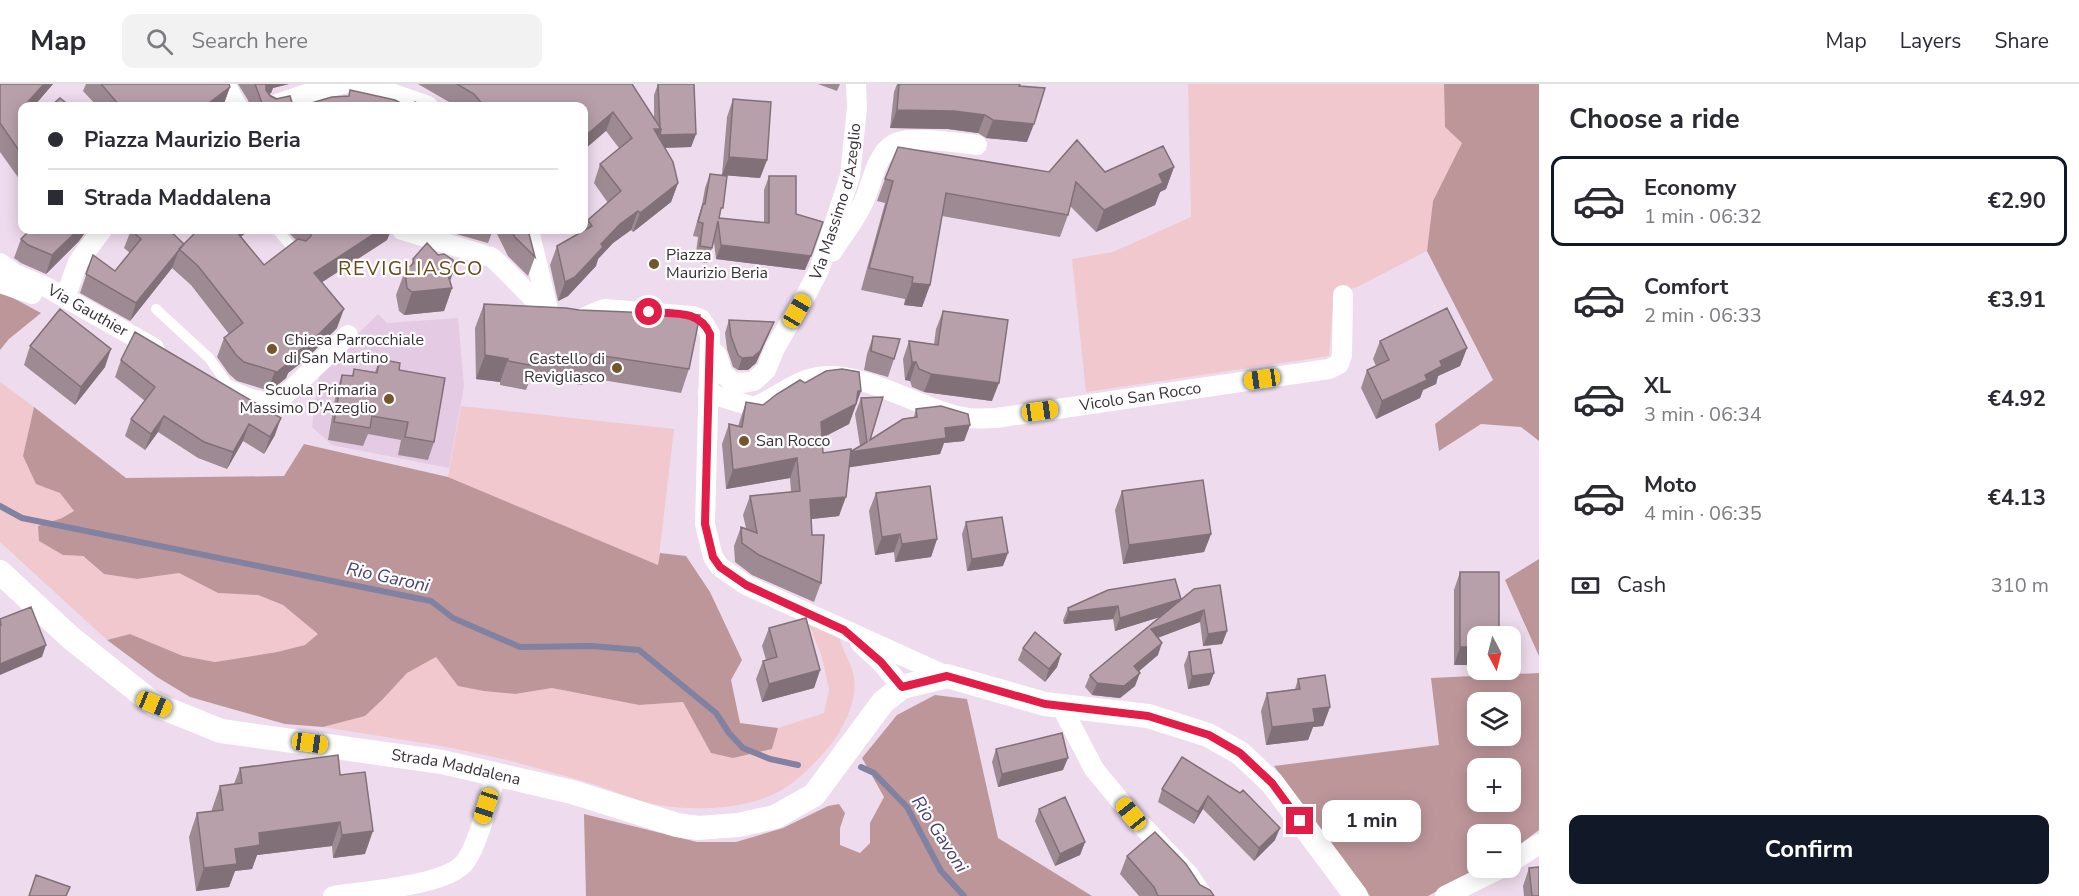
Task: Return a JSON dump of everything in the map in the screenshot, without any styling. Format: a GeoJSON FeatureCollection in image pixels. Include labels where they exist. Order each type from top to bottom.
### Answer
{"type":"FeatureCollection","features":[{"type":"Feature","properties":{"kind":"street"},"geometry":{"type":"LineString","coordinates":[[225,84],[235,102]]}},
{"type":"Feature","properties":{"kind":"street"},"geometry":{"type":"LineString","coordinates":[[234,84],[243,102]]}},
{"type":"Feature","properties":{"kind":"street"},"geometry":{"type":"LineString","coordinates":[[283,102],[324,88],[344,84]]}},
{"type":"Feature","properties":{"kind":"street"},"geometry":{"type":"LineString","coordinates":[[355,84],[417,102]]}},
{"type":"Feature","properties":{"kind":"street","name":"Via Massimo d'Azeglio"},"geometry":{"type":"LineString","coordinates":[[710,345],[717,355],[723,374],[733,382],[743,383],[759,378],[766,370],[775,348],[819,270],[850,176],[856,84]]}},
{"type":"Feature","properties":{"kind":"street"},"geometry":{"type":"LineString","coordinates":[[819,270],[862,208],[881,157],[894,143],[912,140],[977,145]]}},
{"type":"Feature","properties":{"kind":"street"},"geometry":{"type":"LineString","coordinates":[[0,263],[15,274],[64,298],[78,262],[99,234]]}},
{"type":"Feature","properties":{"kind":"street"},"geometry":{"type":"LineString","coordinates":[[397,234],[429,256]]}},
{"type":"Feature","properties":{"kind":"street"},"geometry":{"type":"LineString","coordinates":[[415,234],[491,257],[503,265],[553,316],[566,322],[575,321],[594,311],[605,309],[692,316],[701,319],[707,326],[710,345]]}},
{"type":"Feature","properties":{"kind":"street"},"geometry":{"type":"LineString","coordinates":[[530,234],[553,316]]}},
{"type":"Feature","properties":{"kind":"street","name":"Via Gauthier"},"geometry":{"type":"LineString","coordinates":[[0,282],[28,293],[64,298],[171,358]]}},
{"type":"Feature","properties":{"kind":"street","name":"Vicolo San Rocco"},"geometry":{"type":"LineString","coordinates":[[708,393],[754,407],[805,380],[834,375],[873,385],[950,413],[969,418],[996,418],[1329,369],[1339,364],[1342,355],[1343,295]]}},
{"type":"Feature","properties":{"kind":"street"},"geometry":{"type":"LineString","coordinates":[[198,374],[243,397],[274,403],[348,335]]}},
{"type":"Feature","properties":{"kind":"street","name":"Strada Maddalena"},"geometry":{"type":"LineString","coordinates":[[710,345],[705,524],[713,557],[720,567],[746,585],[947,676],[1045,704],[1148,716],[1209,735],[1240,753],[1272,783],[1356,896]]}},
{"type":"Feature","properties":{"kind":"street","name":"Strada Maddalena"},"geometry":{"type":"LineString","coordinates":[[0,572],[71,638],[154,704],[221,731],[442,762],[572,792],[677,825],[698,828],[738,825],[775,817],[796,807],[814,795],[883,702],[902,687],[947,676]]}},
{"type":"Feature","properties":{"kind":"street","name":"Strada Maddalena"},"geometry":{"type":"LineString","coordinates":[[844,630],[881,662],[902,687]]}},
{"type":"Feature","properties":{"kind":"street"},"geometry":{"type":"LineString","coordinates":[[1061,706],[1094,769],[1131,814],[1189,875],[1203,896]]}},
{"type":"Feature","properties":{"kind":"street"},"geometry":{"type":"LineString","coordinates":[[333,896],[428,881],[453,872],[464,863],[472,848],[496,775]]}},
{"type":"Feature","properties":{"kind":"street"},"geometry":{"type":"LineString","coordinates":[[1521,856],[1539,844]]}},
{"type":"Feature","properties":{"kind":"street"},"geometry":{"type":"LineString","coordinates":[[1445,896],[1481,878]]}},
{"type":"Feature","properties":{"kind":"lane"},"geometry":{"type":"LineString","coordinates":[[280,234],[297,253]]}},
{"type":"Feature","properties":{"kind":"lane"},"geometry":{"type":"LineString","coordinates":[[156,309],[209,358],[233,391]]}},
{"type":"Feature","properties":{"kind":"shaded area"},"geometry":{"type":"Polygon","coordinates":[[[1188,84],[1444,84],[1445,127],[1463,143],[1433,201],[1427,251],[1357,287],[1334,294],[1329,356],[1086,392],[1072,259],[1113,252],[1191,217],[1188,84]]]}},
{"type":"Feature","properties":{"kind":"shaded area"},"geometry":{"type":"Polygon","coordinates":[[[1444,84],[1539,84],[1539,441],[1521,427],[1481,424],[1439,451],[1435,424],[1493,380],[1427,251],[1433,201],[1462,143],[1445,127],[1444,84]]]}},
{"type":"Feature","properties":{"kind":"shaded area"},"geometry":{"type":"Polygon","coordinates":[[[0,291],[41,313],[9,339],[0,350],[0,291]]]}},
{"type":"Feature","properties":{"kind":"shaded area","name":"Scuola Primaria Massimo D'Azeglio"},"geometry":{"type":"Polygon","coordinates":[[[378,314],[387,323],[458,318],[464,387],[449,468],[332,445],[312,427],[319,373],[378,314]]]}},
{"type":"Feature","properties":{"kind":"shaded area"},"geometry":{"type":"Polygon","coordinates":[[[0,382],[34,407],[23,456],[36,483],[60,493],[74,511],[62,518],[38,526],[63,555],[82,556],[104,574],[137,579],[179,573],[218,593],[258,595],[283,605],[319,634],[305,645],[215,662],[183,656],[130,634],[107,640],[0,542],[0,382]]]}},
{"type":"Feature","properties":{"kind":"shaded area"},"geometry":{"type":"Polygon","coordinates":[[[461,406],[674,429],[658,565],[448,477],[461,406]]]}},
{"type":"Feature","properties":{"kind":"shaded area"},"geometry":{"type":"Polygon","coordinates":[[[34,407],[126,478],[284,476],[304,444],[448,477],[658,565],[660,553],[686,556],[710,592],[742,660],[731,680],[740,723],[778,728],[772,749],[733,758],[711,753],[683,702],[639,705],[552,688],[515,694],[458,686],[436,657],[407,673],[365,716],[323,727],[285,724],[190,697],[157,677],[107,640],[130,634],[183,656],[215,662],[305,645],[318,634],[283,605],[258,595],[218,593],[179,573],[137,579],[104,574],[83,556],[63,555],[39,541],[38,526],[62,518],[74,511],[60,493],[36,484],[23,456],[34,407]]]}},
{"type":"Feature","properties":{"kind":"shaded area"},"geometry":{"type":"Polygon","coordinates":[[[1539,559],[1539,656],[1505,580],[1539,559]]]}},
{"type":"Feature","properties":{"kind":"shaded area"},"geometry":{"type":"Polygon","coordinates":[[[809,625],[823,628],[839,636],[854,678],[853,699],[846,720],[828,749],[790,785],[775,794],[742,804],[699,808],[659,805],[507,760],[323,727],[365,716],[407,673],[436,657],[458,686],[515,694],[552,688],[639,705],[683,702],[711,753],[772,749],[778,728],[824,713],[829,690],[822,657],[809,625]]]}},
{"type":"Feature","properties":{"kind":"shaded area"},"geometry":{"type":"Polygon","coordinates":[[[1539,673],[1539,830],[1521,844],[1521,824],[1467,824],[1467,875],[1428,896],[1370,896],[1274,766],[1439,745],[1431,678],[1467,676],[1467,680],[1521,680],[1521,674],[1539,673]]]}},
{"type":"Feature","properties":{"kind":"shaded area"},"geometry":{"type":"Polygon","coordinates":[[[935,695],[967,699],[998,838],[1092,896],[586,896],[584,814],[697,842],[736,842],[783,828],[828,806],[839,804],[845,813],[840,828],[840,845],[860,853],[870,843],[870,823],[884,797],[862,758],[897,715],[935,695]]]}},
{"type":"Feature","properties":{"kind":"building"},"geometry":{"type":"Polygon","coordinates":[[[0,84],[44,84],[28,102],[18,102],[18,149],[0,123],[0,84]]]}},
{"type":"Feature","properties":{"kind":"building"},"geometry":{"type":"Polygon","coordinates":[[[101,84],[229,84],[230,87],[210,102],[117,102],[101,84]]]}},
{"type":"Feature","properties":{"kind":"building"},"geometry":{"type":"Polygon","coordinates":[[[255,84],[266,84],[266,90],[270,96],[276,99],[290,96],[292,102],[262,102],[255,84]]]}},
{"type":"Feature","properties":{"kind":"building"},"geometry":{"type":"Polygon","coordinates":[[[457,84],[632,84],[661,129],[654,129],[673,162],[678,183],[640,213],[638,211],[620,224],[601,244],[603,247],[575,277],[565,282],[557,246],[578,234],[588,234],[588,228],[592,226],[588,220],[621,191],[600,164],[632,138],[613,112],[588,134],[588,102],[481,102],[474,94],[457,84]]]}},
{"type":"Feature","properties":{"kind":"building"},"geometry":{"type":"Polygon","coordinates":[[[658,84],[694,84],[696,134],[660,135],[658,84]]]}},
{"type":"Feature","properties":{"kind":"building"},"geometry":{"type":"Polygon","coordinates":[[[899,84],[1020,84],[1019,86],[1045,88],[1034,124],[993,120],[985,115],[954,111],[897,110],[899,84]]]}},
{"type":"Feature","properties":{"kind":"building"},"geometry":{"type":"Polygon","coordinates":[[[350,90],[399,102],[315,102],[332,97],[349,96],[350,90]]]}},
{"type":"Feature","properties":{"kind":"building"},"geometry":{"type":"Polygon","coordinates":[[[733,99],[771,102],[767,160],[729,157],[733,99]]]}},
{"type":"Feature","properties":{"kind":"building"},"geometry":{"type":"Polygon","coordinates":[[[1077,140],[1105,172],[1163,146],[1174,167],[1159,174],[1163,183],[1104,210],[1076,182],[1068,215],[946,193],[930,285],[912,283],[913,277],[869,268],[893,181],[885,179],[898,147],[1049,172],[1077,140]]]}},
{"type":"Feature","properties":{"kind":"building"},"geometry":{"type":"Polygon","coordinates":[[[710,174],[727,176],[723,208],[721,208],[719,218],[769,223],[769,176],[796,176],[796,214],[823,222],[811,256],[721,245],[718,221],[712,248],[700,246],[703,223],[698,222],[703,204],[705,204],[710,174]]]}},
{"type":"Feature","properties":{"kind":"building"},"geometry":{"type":"Polygon","coordinates":[[[26,234],[74,234],[52,255],[28,245],[21,239],[26,234]]]}},
{"type":"Feature","properties":{"kind":"building"},"geometry":{"type":"Polygon","coordinates":[[[135,234],[173,234],[184,244],[136,303],[86,274],[93,255],[115,271],[141,239],[135,234]]]}},
{"type":"Feature","properties":{"kind":"building"},"geometry":{"type":"Polygon","coordinates":[[[194,234],[238,234],[264,265],[298,239],[306,241],[311,234],[374,234],[314,273],[344,309],[277,372],[244,362],[236,355],[224,338],[243,323],[198,266],[179,249],[194,234]]]}},
{"type":"Feature","properties":{"kind":"building"},"geometry":{"type":"Polygon","coordinates":[[[513,234],[529,234],[535,257],[513,234]]]}},
{"type":"Feature","properties":{"kind":"building"},"geometry":{"type":"Polygon","coordinates":[[[427,243],[438,255],[444,254],[453,260],[454,270],[448,275],[452,288],[412,292],[407,288],[405,271],[414,263],[413,259],[427,243]]]}},
{"type":"Feature","properties":{"kind":"building"},"geometry":{"type":"Polygon","coordinates":[[[484,304],[700,315],[689,369],[591,354],[590,361],[535,353],[535,366],[485,355],[484,304]]]}},
{"type":"Feature","properties":{"kind":"building"},"geometry":{"type":"Polygon","coordinates":[[[1447,308],[1467,348],[1440,361],[1442,366],[1425,375],[1427,380],[1382,401],[1367,370],[1389,360],[1380,341],[1447,308]]]}},
{"type":"Feature","properties":{"kind":"building"},"geometry":{"type":"Polygon","coordinates":[[[60,309],[111,349],[81,387],[30,346],[60,309]]]}},
{"type":"Feature","properties":{"kind":"building"},"geometry":{"type":"Polygon","coordinates":[[[943,311],[1008,320],[999,383],[931,374],[919,369],[916,362],[912,362],[909,341],[938,345],[943,311]]]}},
{"type":"Feature","properties":{"kind":"building"},"geometry":{"type":"Polygon","coordinates":[[[729,320],[774,322],[760,351],[753,357],[742,358],[738,355],[731,336],[729,320]]]}},
{"type":"Feature","properties":{"kind":"building"},"geometry":{"type":"Polygon","coordinates":[[[135,332],[281,418],[270,437],[249,424],[233,452],[204,442],[164,416],[151,434],[131,419],[155,387],[121,360],[135,332]]]}},
{"type":"Feature","properties":{"kind":"building"},"geometry":{"type":"Polygon","coordinates":[[[873,336],[900,339],[894,359],[871,351],[873,336]]]}},
{"type":"Feature","properties":{"kind":"building"},"geometry":{"type":"Polygon","coordinates":[[[380,359],[400,363],[399,370],[445,378],[434,442],[405,437],[408,422],[372,416],[370,428],[334,422],[342,375],[353,376],[354,369],[377,373],[380,359]]]}},
{"type":"Feature","properties":{"kind":"building"},"geometry":{"type":"Polygon","coordinates":[[[842,369],[859,372],[861,391],[858,391],[856,404],[821,422],[823,453],[851,449],[846,497],[810,500],[812,535],[824,535],[821,583],[759,555],[742,543],[741,527],[757,533],[750,496],[800,491],[797,458],[733,470],[729,424],[742,427],[746,402],[763,405],[800,380],[805,383],[826,371],[842,369]]]}},
{"type":"Feature","properties":{"kind":"building"},"geometry":{"type":"Polygon","coordinates":[[[883,397],[870,440],[903,419],[917,417],[916,409],[941,406],[968,414],[970,425],[945,428],[946,438],[850,452],[867,442],[861,398],[883,397]]]}},
{"type":"Feature","properties":{"kind":"building"},"geometry":{"type":"Polygon","coordinates":[[[1203,480],[1211,534],[1129,545],[1122,491],[1203,480]]]}},
{"type":"Feature","properties":{"kind":"building"},"geometry":{"type":"Polygon","coordinates":[[[930,486],[937,539],[902,544],[900,534],[882,537],[876,493],[930,486]]]}},
{"type":"Feature","properties":{"kind":"building"},"geometry":{"type":"Polygon","coordinates":[[[1002,517],[1008,553],[972,559],[966,522],[1002,517]]]}},
{"type":"Feature","properties":{"kind":"building"},"geometry":{"type":"Polygon","coordinates":[[[1460,572],[1499,572],[1499,626],[1467,626],[1467,647],[1460,647],[1460,572]]]}},
{"type":"Feature","properties":{"kind":"building"},"geometry":{"type":"Polygon","coordinates":[[[1175,579],[1181,599],[1120,618],[1118,606],[1069,612],[1068,608],[1108,590],[1175,579]]]}},
{"type":"Feature","properties":{"kind":"building"},"geometry":{"type":"Polygon","coordinates":[[[1220,585],[1227,631],[1208,634],[1204,610],[1151,629],[1162,643],[1134,666],[1140,673],[1124,686],[1097,683],[1090,675],[1194,589],[1220,585]]]}},
{"type":"Feature","properties":{"kind":"building"},"geometry":{"type":"Polygon","coordinates":[[[31,607],[46,645],[0,664],[0,619],[31,607]]]}},
{"type":"Feature","properties":{"kind":"building"},"geometry":{"type":"Polygon","coordinates":[[[806,618],[820,670],[769,684],[763,661],[777,657],[769,628],[806,618]]]}},
{"type":"Feature","properties":{"kind":"building"},"geometry":{"type":"Polygon","coordinates":[[[1035,632],[1061,654],[1049,669],[1023,648],[1035,632]]]}},
{"type":"Feature","properties":{"kind":"building"},"geometry":{"type":"Polygon","coordinates":[[[1210,649],[1214,673],[1192,676],[1189,652],[1210,649]]]}},
{"type":"Feature","properties":{"kind":"building"},"geometry":{"type":"Polygon","coordinates":[[[1325,675],[1330,707],[1313,709],[1315,722],[1272,727],[1267,693],[1300,689],[1298,679],[1325,675]]]}},
{"type":"Feature","properties":{"kind":"building"},"geometry":{"type":"Polygon","coordinates":[[[1062,733],[1068,758],[1002,774],[996,749],[1062,733]]]}},
{"type":"Feature","properties":{"kind":"building"},"geometry":{"type":"Polygon","coordinates":[[[338,755],[340,775],[365,772],[373,831],[342,835],[340,822],[259,833],[260,845],[235,849],[237,864],[204,868],[197,813],[223,810],[220,786],[242,783],[240,768],[338,755]]]}},
{"type":"Feature","properties":{"kind":"building"},"geometry":{"type":"Polygon","coordinates":[[[1182,757],[1240,793],[1243,790],[1280,828],[1259,848],[1208,796],[1198,812],[1162,789],[1182,757]]]}},
{"type":"Feature","properties":{"kind":"building"},"geometry":{"type":"Polygon","coordinates":[[[1065,797],[1085,842],[1060,854],[1039,809],[1065,797]]]}},
{"type":"Feature","properties":{"kind":"building"},"geometry":{"type":"Polygon","coordinates":[[[1155,832],[1186,864],[1200,885],[1210,890],[1214,896],[1158,896],[1154,887],[1127,856],[1155,832]]]}},
{"type":"Feature","properties":{"kind":"building"},"geometry":{"type":"Polygon","coordinates":[[[1539,867],[1539,896],[1532,896],[1529,868],[1539,867]]]}},
{"type":"Feature","properties":{"kind":"building"},"geometry":{"type":"Polygon","coordinates":[[[36,875],[70,887],[66,896],[29,896],[36,875]]]}},
{"type":"Feature","properties":{"kind":"waterway","name":"Rio Garoni"},"geometry":{"type":"LineString","coordinates":[[0,506],[22,518],[431,601],[453,618],[520,647],[592,646],[639,650],[716,713],[729,733],[743,748],[770,759],[798,765]]}},
{"type":"Feature","properties":{"kind":"waterway","name":"Rio Gavoni"},"geometry":{"type":"LineString","coordinates":[[861,767],[874,773],[907,807],[941,871],[964,896]]}},
{"type":"Feature","properties":{"kind":"place","name":"Piazza Maurizio Beria"},"geometry":{"type":"Point","coordinates":[654,264]}},
{"type":"Feature","properties":{"kind":"place","name":"Chiesa Parrocchiale di San Martino"},"geometry":{"type":"Point","coordinates":[272,349]}},
{"type":"Feature","properties":{"kind":"place","name":"Castello di Revigliasco"},"geometry":{"type":"Point","coordinates":[617,368]}},
{"type":"Feature","properties":{"kind":"place","name":"Scuola Primaria Massimo D'Azeglio"},"geometry":{"type":"Point","coordinates":[389,399]}},
{"type":"Feature","properties":{"kind":"place","name":"San Rocco"},"geometry":{"type":"Point","coordinates":[744,441]}},
{"type":"Feature","properties":{"kind":"district","name":"REVIGLIASCO"},"geometry":{"type":"Point","coordinates":[411,268]}},
{"type":"Feature","properties":{"kind":"route"},"geometry":{"type":"LineString","coordinates":[[649,312],[701,319],[710,334],[705,524],[713,557],[731,576],[844,630],[881,662],[902,687],[947,676],[1045,704],[1148,716],[1209,735],[1240,753],[1272,783],[1300,821]]}}]}
